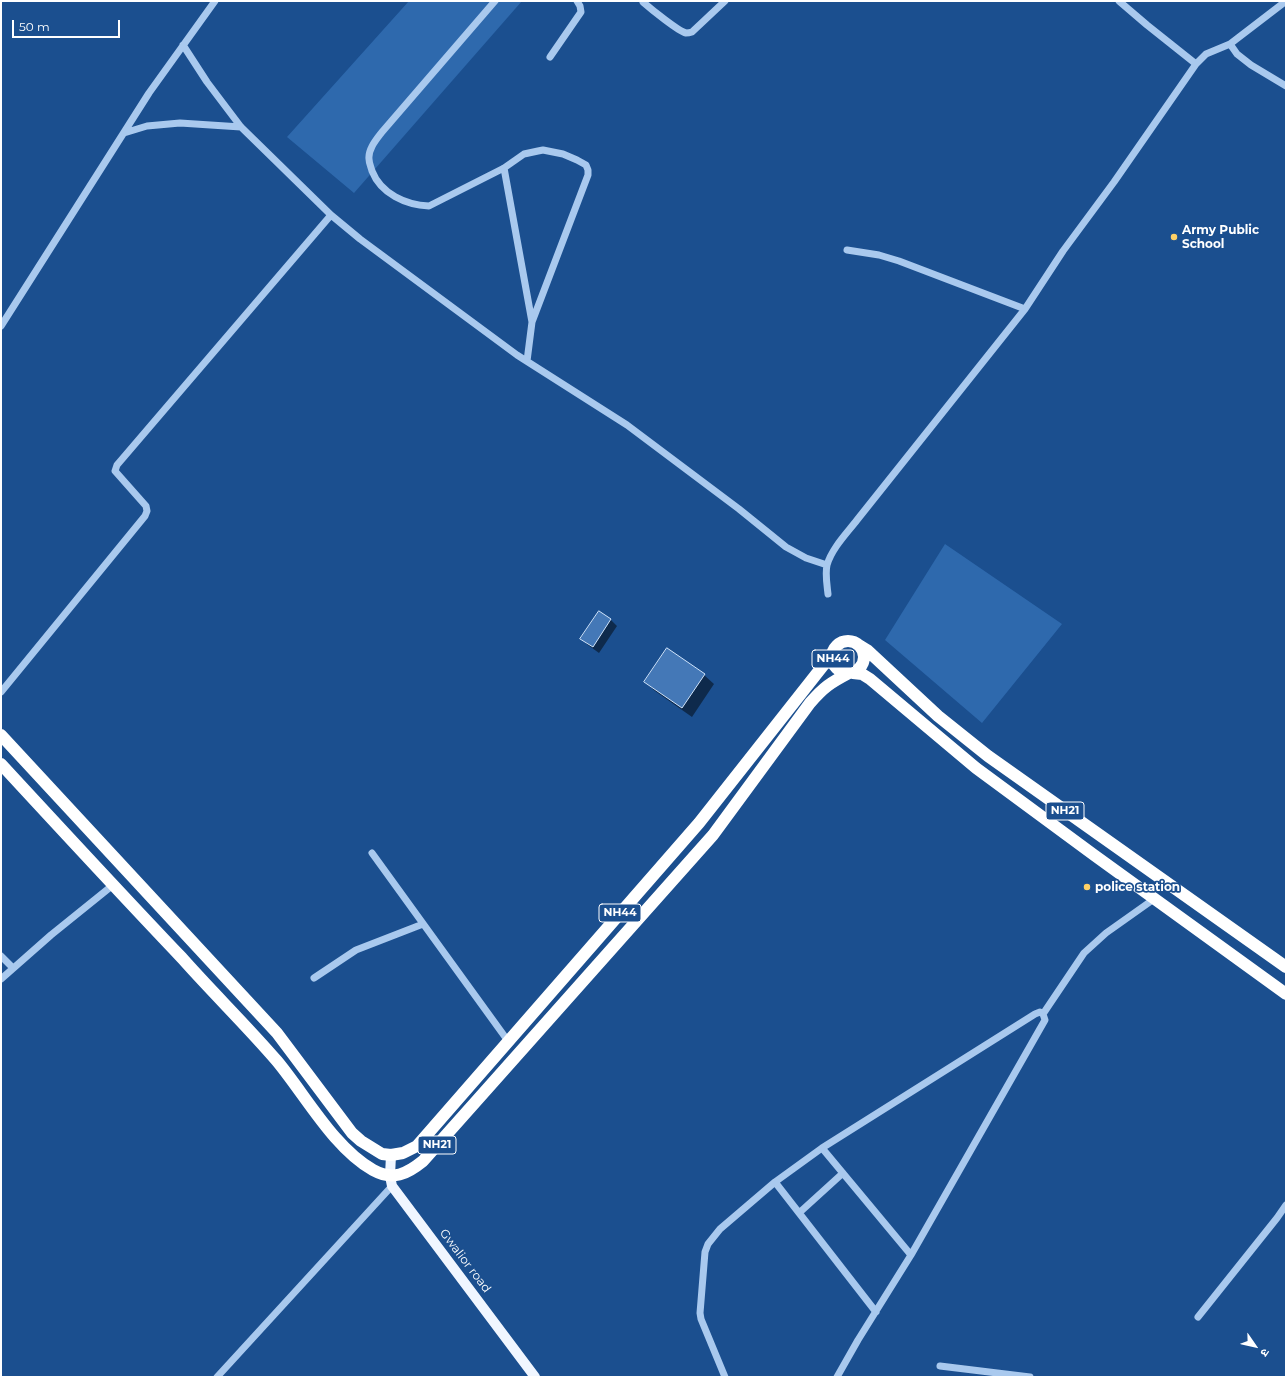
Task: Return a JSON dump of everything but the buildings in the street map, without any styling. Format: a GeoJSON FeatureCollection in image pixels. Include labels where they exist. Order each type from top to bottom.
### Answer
{"type":"FeatureCollection","features":[{"type":"Feature","properties":{"kind":"highway","name":"NH44"},"geometry":{"type":"LineString","coordinates":[[391,1155],[403,1153],[417,1146],[699,823],[838,645],[847,641],[854,642],[859,646],[864,655],[862,666],[851,673],[839,671],[833,663],[833,653]]}},
{"type":"Feature","properties":{"kind":"highway","name":"NH21"},"geometry":{"type":"LineString","coordinates":[[854,642],[866,650],[938,716],[988,756],[1286,967]]}},
{"type":"Feature","properties":{"kind":"highway","name":"NH21"},"geometry":{"type":"LineString","coordinates":[[391,1181],[400,1175],[412,1171],[423,1161],[713,835],[817,694],[829,683],[851,673],[862,674],[870,679],[976,768],[1286,994]]}},
{"type":"Feature","properties":{"kind":"highway"},"geometry":{"type":"LineString","coordinates":[[1,735],[277,1033],[352,1133],[374,1150],[382,1154],[391,1155]]}},
{"type":"Feature","properties":{"kind":"highway"},"geometry":{"type":"LineString","coordinates":[[1,764],[277,1061],[340,1142],[357,1159],[391,1181]]}},
{"type":"Feature","properties":{"kind":"main road"},"geometry":{"type":"LineString","coordinates":[[391,1155],[391,1181]]}},
{"type":"Feature","properties":{"kind":"main road","name":"Gwalior road"},"geometry":{"type":"LineString","coordinates":[[391,1181],[535,1377]]}},
{"type":"Feature","properties":{"kind":"street"},"geometry":{"type":"LineString","coordinates":[[1,326],[149,93],[215,1]]}},
{"type":"Feature","properties":{"kind":"street"},"geometry":{"type":"LineString","coordinates":[[496,1],[382,132],[371,148],[368,160],[375,178],[380,185],[403,202],[419,206],[429,206],[435,204],[504,168],[524,154],[542,150],[563,154],[586,165],[588,175],[532,322],[527,361]]}},
{"type":"Feature","properties":{"kind":"street"},"geometry":{"type":"LineString","coordinates":[[550,56],[582,12],[577,1]]}},
{"type":"Feature","properties":{"kind":"street"},"geometry":{"type":"LineString","coordinates":[[643,2],[684,33],[688,33],[692,32],[725,1]]}},
{"type":"Feature","properties":{"kind":"street"},"geometry":{"type":"LineString","coordinates":[[1119,1],[1196,64]]}},
{"type":"Feature","properties":{"kind":"street"},"geometry":{"type":"LineString","coordinates":[[828,594],[827,566],[832,553],[1024,309],[1063,251],[1114,182],[1196,64],[1206,54],[1230,44],[1286,1]]}},
{"type":"Feature","properties":{"kind":"street"},"geometry":{"type":"LineString","coordinates":[[1230,44],[1237,54],[1246,62],[1286,86]]}},
{"type":"Feature","properties":{"kind":"street"},"geometry":{"type":"LineString","coordinates":[[183,45],[207,82],[242,127],[331,215],[373,249],[486,334],[627,425],[739,509],[786,547],[806,558],[827,566]]}},
{"type":"Feature","properties":{"kind":"street"},"geometry":{"type":"LineString","coordinates":[[124,133],[147,126],[180,123],[242,127]]}},
{"type":"Feature","properties":{"kind":"street"},"geometry":{"type":"LineString","coordinates":[[504,168],[532,322]]}},
{"type":"Feature","properties":{"kind":"street"},"geometry":{"type":"LineString","coordinates":[[1,692],[145,516],[147,511],[146,506],[115,471],[117,465],[331,215]]}},
{"type":"Feature","properties":{"kind":"street"},"geometry":{"type":"LineString","coordinates":[[846,250],[880,255],[899,261],[1024,309]]}},
{"type":"Feature","properties":{"kind":"street"},"geometry":{"type":"LineString","coordinates":[[372,853],[508,1041]]}},
{"type":"Feature","properties":{"kind":"street"},"geometry":{"type":"LineString","coordinates":[[1,979],[51,935],[113,885]]}},
{"type":"Feature","properties":{"kind":"street"},"geometry":{"type":"LineString","coordinates":[[1043,1014],[1084,953],[1106,933],[1154,899]]}},
{"type":"Feature","properties":{"kind":"street"},"geometry":{"type":"LineString","coordinates":[[314,978],[356,950],[423,924]]}},
{"type":"Feature","properties":{"kind":"street"},"geometry":{"type":"LineString","coordinates":[[1,956],[13,968]]}},
{"type":"Feature","properties":{"kind":"street"},"geometry":{"type":"LineString","coordinates":[[725,1377],[701,1319],[700,1313],[705,1252],[708,1244],[720,1229],[775,1182],[822,1148],[1035,1014],[1040,1012],[1043,1014]]}},
{"type":"Feature","properties":{"kind":"street"},"geometry":{"type":"LineString","coordinates":[[837,1377],[911,1256],[1045,1020],[1043,1014]]}},
{"type":"Feature","properties":{"kind":"street"},"geometry":{"type":"LineString","coordinates":[[822,1148],[911,1256]]}},
{"type":"Feature","properties":{"kind":"street"},"geometry":{"type":"LineString","coordinates":[[799,1213],[843,1173]]}},
{"type":"Feature","properties":{"kind":"street"},"geometry":{"type":"LineString","coordinates":[[217,1377],[391,1181]]}},
{"type":"Feature","properties":{"kind":"street"},"geometry":{"type":"LineString","coordinates":[[775,1182],[876,1312]]}},
{"type":"Feature","properties":{"kind":"street"},"geometry":{"type":"LineString","coordinates":[[1198,1317],[1286,1205]]}},
{"type":"Feature","properties":{"kind":"street"},"geometry":{"type":"LineString","coordinates":[[940,1366],[1030,1377]]}},
{"type":"Feature","properties":{"kind":"shaded area"},"geometry":{"type":"Polygon","coordinates":[[[409,1],[522,1],[354,193],[287,137],[409,1]]]}},
{"type":"Feature","properties":{"kind":"shaded area"},"geometry":{"type":"Polygon","coordinates":[[[945,544],[1062,624],[982,723],[885,640],[945,544]]]}},
{"type":"Feature","properties":{"kind":"place","name":"Army Public School"},"geometry":{"type":"Point","coordinates":[1174,237]}},
{"type":"Feature","properties":{"kind":"place","name":"police station"},"geometry":{"type":"Point","coordinates":[1087,887]}}]}
